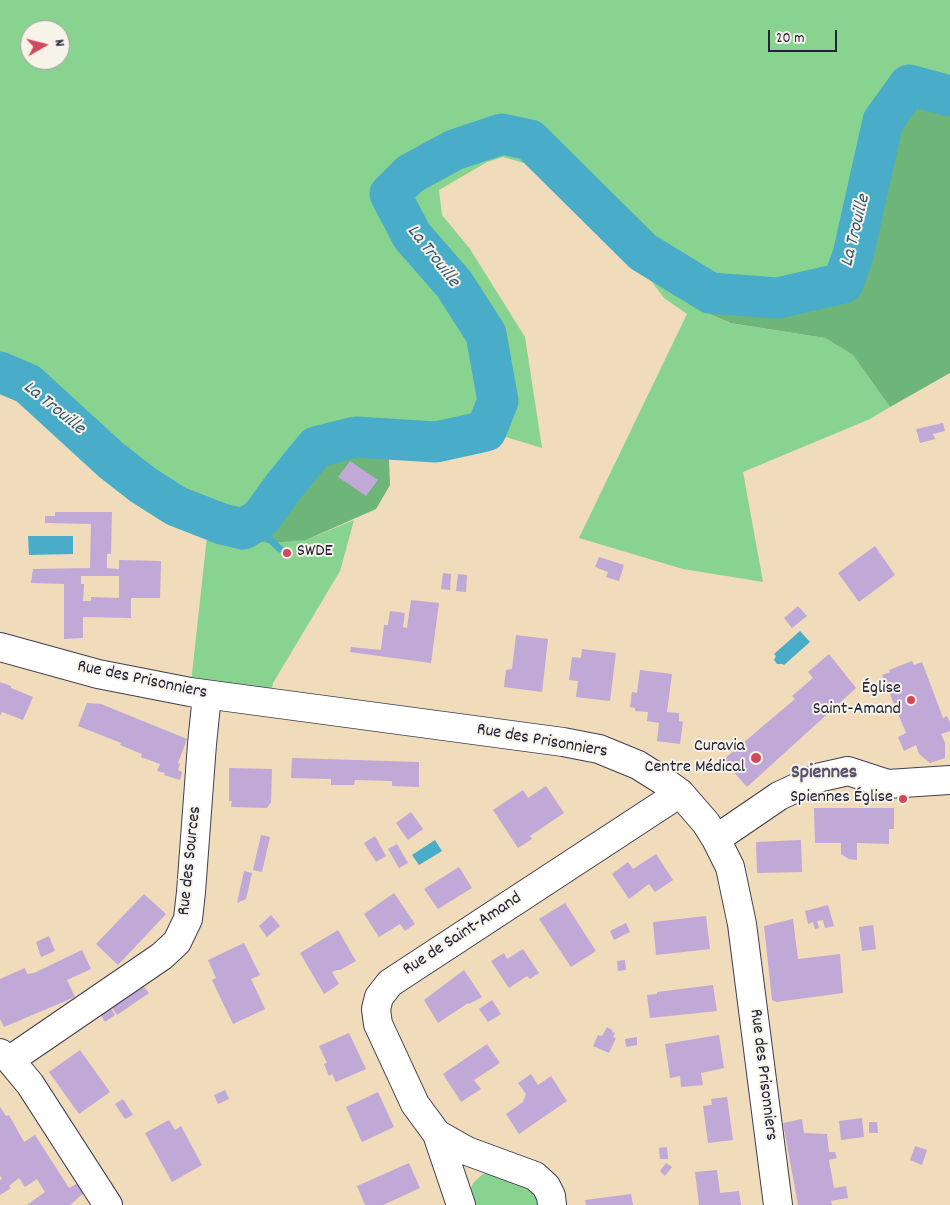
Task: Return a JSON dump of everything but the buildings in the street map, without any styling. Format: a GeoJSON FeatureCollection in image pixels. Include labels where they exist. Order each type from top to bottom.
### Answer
{"type":"FeatureCollection","features":[{"type":"Feature","properties":{"kind":"street","name":"Rue des Prisonniers"},"geometry":{"type":"LineString","coordinates":[[0,647],[98,674],[207,694],[600,749],[638,765],[680,793],[706,823],[730,867],[742,924],[778,1205]]}},
{"type":"Feature","properties":{"kind":"street","name":"Rue des Sources"},"geometry":{"type":"LineString","coordinates":[[5,1057],[162,956],[177,942],[188,918],[207,694]]}},
{"type":"Feature","properties":{"kind":"street"},"geometry":{"type":"LineString","coordinates":[[716,839],[779,796],[817,778],[848,771],[888,784],[950,780]]}},
{"type":"Feature","properties":{"kind":"street","name":"Rue de Saint-Amand"},"geometry":{"type":"LineString","coordinates":[[461,1205],[437,1134],[414,1104],[378,1024],[376,1008],[379,997],[390,982],[680,793]]}},
{"type":"Feature","properties":{"kind":"street"},"geometry":{"type":"LineString","coordinates":[[5,1057],[30,1084],[108,1205]]}},
{"type":"Feature","properties":{"kind":"street","name":"Rue de Saint-Amand"},"geometry":{"type":"LineString","coordinates":[[437,1134],[467,1151],[535,1176],[546,1186],[551,1196],[552,1205]]}},
{"type":"Feature","properties":{"kind":"green space"},"geometry":{"type":"Polygon","coordinates":[[[0,0],[950,0],[950,80],[938,75],[864,206],[843,283],[778,298],[710,293],[710,314],[729,323],[825,338],[853,355],[890,407],[870,419],[743,472],[763,582],[683,569],[579,538],[687,314],[664,298],[652,282],[524,163],[503,157],[487,162],[439,190],[442,215],[470,249],[525,337],[542,448],[486,431],[436,442],[356,437],[316,447],[260,519],[306,540],[354,520],[340,571],[273,683],[269,704],[190,692],[209,518],[176,506],[143,485],[111,460],[28,384],[0,384],[0,0]]]}},
{"type":"Feature","properties":{"kind":"green space"},"geometry":{"type":"Polygon","coordinates":[[[938,75],[950,80],[950,373],[890,407],[853,355],[825,338],[730,323],[710,314],[710,293],[778,298],[843,283],[853,255],[883,121],[909,85],[938,75]]]}},
{"type":"Feature","properties":{"kind":"green space"},"geometry":{"type":"Polygon","coordinates":[[[356,437],[375,438],[389,459],[390,485],[376,509],[306,540],[268,543],[252,539],[243,529],[260,519],[316,447],[356,437]]]}},
{"type":"Feature","properties":{"kind":"green space"},"geometry":{"type":"Polygon","coordinates":[[[495,1172],[527,1180],[542,1205],[471,1205],[469,1194],[473,1183],[483,1174],[495,1172]]]}},
{"type":"Feature","properties":{"kind":"water"},"geometry":{"type":"Polygon","coordinates":[[[28,536],[73,536],[73,554],[29,555],[28,536]]]}},
{"type":"Feature","properties":{"kind":"water"},"geometry":{"type":"Polygon","coordinates":[[[800,631],[810,642],[784,665],[777,664],[774,660],[776,656],[774,654],[800,631]]]}},
{"type":"Feature","properties":{"kind":"water"},"geometry":{"type":"Polygon","coordinates":[[[435,840],[442,851],[419,865],[412,855],[435,840]]]}},
{"type":"Feature","properties":{"kind":"waterway","name":"La Trouille"},"geometry":{"type":"LineString","coordinates":[[0,372],[28,384],[111,460],[143,485],[176,506],[222,524],[243,529],[260,519],[316,447],[356,437],[436,442],[486,431],[498,401],[486,334],[454,284],[412,236],[390,194],[410,174],[454,150],[502,134],[530,140],[643,252],[710,293],[778,298],[843,283],[853,255],[883,121],[909,85],[950,96]]}},
{"type":"Feature","properties":{"kind":"waterway"},"geometry":{"type":"LineString","coordinates":[[252,523],[280,549]]}},
{"type":"Feature","properties":{"kind":"place","name":"SWDE"},"geometry":{"type":"Point","coordinates":[287,553]}},
{"type":"Feature","properties":{"kind":"place","name":"Église Saint-Amand"},"geometry":{"type":"Point","coordinates":[911,700]}},
{"type":"Feature","properties":{"kind":"place","name":"Curavia Centre Médical"},"geometry":{"type":"Point","coordinates":[756,758]}},
{"type":"Feature","properties":{"kind":"place","name":"Spiennes Église"},"geometry":{"type":"Point","coordinates":[903,799]}},
{"type":"Feature","properties":{"kind":"district","name":"Spiennes"},"geometry":{"type":"Point","coordinates":[824,774]}}]}
